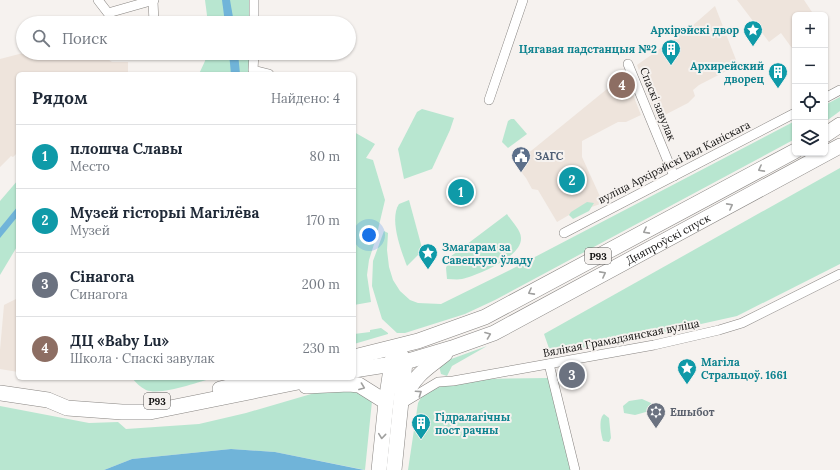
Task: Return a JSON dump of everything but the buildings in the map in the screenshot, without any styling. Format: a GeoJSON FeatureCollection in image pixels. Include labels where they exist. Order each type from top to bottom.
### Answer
{"type":"FeatureCollection","features":[{"type":"Feature","properties":{"kind":"main road"},"geometry":{"type":"LineString","coordinates":[[828,133],[840,125]]}},
{"type":"Feature","properties":{"kind":"main road","name":"Дняпроўскі спуск"},"geometry":{"type":"LineString","coordinates":[[398,363],[452,348],[494,333],[840,146]]}},
{"type":"Feature","properties":{"kind":"main road","name":"Дняпроўскі спуск"},"geometry":{"type":"LineString","coordinates":[[395,347],[446,332],[486,317],[792,153]]}},
{"type":"Feature","properties":{"kind":"main road"},"geometry":{"type":"LineString","coordinates":[[379,470],[393,403],[398,363],[395,347]]}},
{"type":"Feature","properties":{"kind":"main road","name":"Р93"},"geometry":{"type":"LineString","coordinates":[[356,357],[395,347]]}},
{"type":"Feature","properties":{"kind":"main road"},"geometry":{"type":"LineString","coordinates":[[394,470],[393,403],[423,370],[452,348]]}},
{"type":"Feature","properties":{"kind":"main road","name":"Р93"},"geometry":{"type":"LineString","coordinates":[[356,370],[398,363]]}},
{"type":"Feature","properties":{"kind":"main road","name":"Р93"},"geometry":{"type":"LineString","coordinates":[[0,393],[48,400],[70,398],[150,403],[256,380]]}},
{"type":"Feature","properties":{"kind":"main road","name":"Р93"},"geometry":{"type":"LineString","coordinates":[[48,400],[67,408],[122,412],[150,412],[309,380]]}},
{"type":"Feature","properties":{"kind":"main road"},"geometry":{"type":"LineString","coordinates":[[254,392],[306,386],[349,384],[359,385],[393,403]]}},
{"type":"Feature","properties":{"kind":"street"},"geometry":{"type":"LineString","coordinates":[[98,0],[108,13],[153,0],[154,16]]}},
{"type":"Feature","properties":{"kind":"street"},"geometry":{"type":"LineString","coordinates":[[254,0],[254,16]]}},
{"type":"Feature","properties":{"kind":"street"},"geometry":{"type":"LineString","coordinates":[[489,100],[523,0]]}},
{"type":"Feature","properties":{"kind":"street"},"geometry":{"type":"LineString","coordinates":[[254,60],[254,70],[262,72]]}},
{"type":"Feature","properties":{"kind":"street","name":"Спаскі завулак"},"geometry":{"type":"LineString","coordinates":[[628,64],[674,176]]}},
{"type":"Feature","properties":{"kind":"street"},"geometry":{"type":"LineString","coordinates":[[828,96],[840,90]]}},
{"type":"Feature","properties":{"kind":"street","name":"вуліца Архірэйскі Вал Каніскага"},"geometry":{"type":"LineString","coordinates":[[564,233],[792,115]]}},
{"type":"Feature","properties":{"kind":"street","name":"Вялікая Грамадзянская вуліца"},"geometry":{"type":"LineString","coordinates":[[393,403],[438,382],[453,381],[654,345],[734,325],[779,306],[840,274]]}},
{"type":"Feature","properties":{"kind":"street"},"geometry":{"type":"LineString","coordinates":[[434,363],[432,373],[438,382]]}},
{"type":"Feature","properties":{"kind":"street"},"geometry":{"type":"LineString","coordinates":[[550,364],[575,470]]}},
{"type":"Feature","properties":{"kind":"shaded area"},"geometry":{"type":"Polygon","coordinates":[[[737,0],[804,0],[812,12],[792,12],[792,48],[781,33],[769,42],[737,0]]]}},
{"type":"Feature","properties":{"kind":"shaded area"},"geometry":{"type":"Polygon","coordinates":[[[715,6],[738,65],[699,85],[693,90],[695,96],[688,103],[657,119],[637,65],[691,27],[715,6]]]}},
{"type":"Feature","properties":{"kind":"shaded area"},"geometry":{"type":"Polygon","coordinates":[[[16,55],[16,60],[109,60],[112,62],[128,62],[128,72],[16,72],[16,154],[13,157],[11,156],[0,167],[0,59],[16,55]]]}},
{"type":"Feature","properties":{"kind":"shaded area"},"geometry":{"type":"Polygon","coordinates":[[[623,76],[626,77],[641,115],[626,122],[618,122],[582,141],[582,157],[603,203],[569,215],[557,222],[538,190],[532,189],[526,178],[515,164],[623,76]]]}},
{"type":"Feature","properties":{"kind":"shaded area"},"geometry":{"type":"Polygon","coordinates":[[[16,299],[16,372],[0,369],[4,305],[16,299]]]}},
{"type":"Feature","properties":{"kind":"green space"},"geometry":{"type":"Polygon","coordinates":[[[205,0],[252,0],[251,16],[207,16],[205,0]]]}},
{"type":"Feature","properties":{"kind":"green space"},"geometry":{"type":"Polygon","coordinates":[[[250,60],[249,72],[200,72],[205,61],[250,60]]]}},
{"type":"Feature","properties":{"kind":"green space"},"geometry":{"type":"Polygon","coordinates":[[[840,97],[840,111],[828,120],[828,103],[840,97]]]}},
{"type":"Feature","properties":{"kind":"green space"},"geometry":{"type":"Polygon","coordinates":[[[422,109],[454,118],[432,169],[404,179],[398,149],[417,112],[422,109]]]}},
{"type":"Feature","properties":{"kind":"green space"},"geometry":{"type":"Polygon","coordinates":[[[514,119],[527,134],[508,148],[502,142],[508,121],[514,119]]]}},
{"type":"Feature","properties":{"kind":"green space"},"geometry":{"type":"Polygon","coordinates":[[[792,123],[792,141],[495,300],[465,314],[405,333],[397,333],[382,319],[372,286],[373,261],[384,231],[388,233],[387,250],[389,267],[393,280],[400,291],[410,300],[418,303],[441,304],[510,270],[792,123]]]}},
{"type":"Feature","properties":{"kind":"green space"},"geometry":{"type":"Polygon","coordinates":[[[356,133],[375,144],[366,158],[373,160],[385,200],[369,260],[367,275],[371,302],[356,305],[356,133]]]}},
{"type":"Feature","properties":{"kind":"green space"},"geometry":{"type":"Polygon","coordinates":[[[840,168],[840,264],[737,316],[656,334],[551,354],[544,334],[840,168]]]}},
{"type":"Feature","properties":{"kind":"green space"},"geometry":{"type":"Polygon","coordinates":[[[16,182],[16,248],[0,275],[0,201],[16,182]]]}},
{"type":"Feature","properties":{"kind":"green space"},"geometry":{"type":"Polygon","coordinates":[[[409,200],[422,248],[419,254],[407,266],[397,235],[395,218],[396,210],[399,204],[409,200]]]}},
{"type":"Feature","properties":{"kind":"green space"},"geometry":{"type":"Polygon","coordinates":[[[587,202],[594,203],[589,211],[573,219],[569,215],[571,212],[587,202]]]}},
{"type":"Feature","properties":{"kind":"green space"},"geometry":{"type":"Polygon","coordinates":[[[507,214],[521,235],[519,245],[514,252],[498,264],[478,274],[462,279],[447,279],[446,268],[450,257],[507,214]]]}},
{"type":"Feature","properties":{"kind":"green space"},"geometry":{"type":"Polygon","coordinates":[[[381,328],[388,334],[356,343],[356,334],[370,332],[370,330],[381,328]]]}},
{"type":"Feature","properties":{"kind":"green space"},"geometry":{"type":"Polygon","coordinates":[[[487,346],[452,366],[447,376],[441,374],[439,366],[443,362],[487,346]]]}},
{"type":"Feature","properties":{"kind":"green space"},"geometry":{"type":"Polygon","coordinates":[[[548,378],[572,470],[408,470],[418,403],[422,396],[434,387],[481,379],[548,378]]]}},
{"type":"Feature","properties":{"kind":"green space"},"geometry":{"type":"Polygon","coordinates":[[[134,380],[206,380],[161,391],[146,390],[134,380]]]}},
{"type":"Feature","properties":{"kind":"green space"},"geometry":{"type":"Polygon","coordinates":[[[351,385],[372,401],[365,470],[275,452],[231,449],[132,459],[104,470],[0,470],[0,406],[89,423],[118,422],[126,429],[199,424],[246,413],[335,387],[351,385]]]}},
{"type":"Feature","properties":{"kind":"green space"},"geometry":{"type":"Polygon","coordinates":[[[642,399],[651,403],[653,410],[635,415],[624,413],[623,406],[629,401],[642,399]]]}},
{"type":"Feature","properties":{"kind":"green space"},"geometry":{"type":"Polygon","coordinates":[[[604,414],[609,418],[611,438],[609,442],[603,441],[601,435],[601,419],[604,414]]]}},
{"type":"Feature","properties":{"kind":"water"},"geometry":{"type":"Polygon","coordinates":[[[222,0],[230,0],[233,16],[224,16],[222,0]]]}},
{"type":"Feature","properties":{"kind":"water"},"geometry":{"type":"Polygon","coordinates":[[[230,60],[239,60],[240,72],[231,72],[230,60]]]}},
{"type":"Feature","properties":{"kind":"water"},"geometry":{"type":"Polygon","coordinates":[[[16,208],[16,218],[0,238],[0,228],[16,208]]]}},
{"type":"Feature","properties":{"kind":"water"},"geometry":{"type":"Polygon","coordinates":[[[231,449],[275,452],[364,470],[104,470],[132,459],[231,449]]]}},
{"type":"Feature","properties":{"kind":"place","name":"Архірэйскі двор"},"geometry":{"type":"Point","coordinates":[753,47]}},
{"type":"Feature","properties":{"kind":"place","name":"Цягавая падстанцыя №2"},"geometry":{"type":"Point","coordinates":[671,66]}},
{"type":"Feature","properties":{"kind":"place","name":"ДЦ «Baby Lu»"},"geometry":{"type":"Point","coordinates":[622,85]}},
{"type":"Feature","properties":{"kind":"place","name":"Архирейский дворец"},"geometry":{"type":"Point","coordinates":[778,89]}},
{"type":"Feature","properties":{"kind":"place","name":"ЗАГС"},"geometry":{"type":"Point","coordinates":[521,173]}},
{"type":"Feature","properties":{"kind":"place","name":"Музей гісторыі Магілёва"},"geometry":{"type":"Point","coordinates":[572,180]}},
{"type":"Feature","properties":{"kind":"place","name":"плошча Славы"},"geometry":{"type":"Point","coordinates":[461,192]}},
{"type":"Feature","properties":{"kind":"place","name":"Змагарам за Савецкую ўладу"},"geometry":{"type":"Point","coordinates":[428,270]}},
{"type":"Feature","properties":{"kind":"place","name":"Сінагога"},"geometry":{"type":"Point","coordinates":[572,375]}},
{"type":"Feature","properties":{"kind":"place","name":"Магіла Стральцоў. 1661"},"geometry":{"type":"Point","coordinates":[687,385]}},
{"type":"Feature","properties":{"kind":"place","name":"Ешыбот"},"geometry":{"type":"Point","coordinates":[656,429]}},
{"type":"Feature","properties":{"kind":"place","name":"Гідралагічны пост рачны"},"geometry":{"type":"Point","coordinates":[421,440]}}]}
